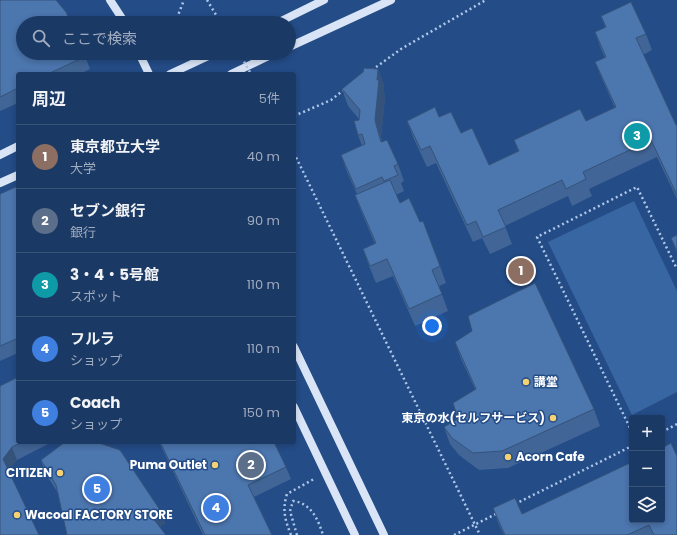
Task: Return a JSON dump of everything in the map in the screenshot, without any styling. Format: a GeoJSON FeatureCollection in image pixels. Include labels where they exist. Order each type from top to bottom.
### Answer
{"type":"FeatureCollection","features":[{"type":"Feature","properties":{"kind":"street"},"geometry":{"type":"LineString","coordinates":[[110,0],[120,16]]}},
{"type":"Feature","properties":{"kind":"street"},"geometry":{"type":"LineString","coordinates":[[291,16],[324,0]]}},
{"type":"Feature","properties":{"kind":"street"},"geometry":{"type":"LineString","coordinates":[[296,44],[390,0]]}},
{"type":"Feature","properties":{"kind":"street"},"geometry":{"type":"LineString","coordinates":[[142,60],[148,72]]}},
{"type":"Feature","properties":{"kind":"street"},"geometry":{"type":"LineString","coordinates":[[174,72],[200,60]]}},
{"type":"Feature","properties":{"kind":"street"},"geometry":{"type":"LineString","coordinates":[[235,72],[260,60]]}},
{"type":"Feature","properties":{"kind":"street"},"geometry":{"type":"LineString","coordinates":[[0,155],[16,147]]}},
{"type":"Feature","properties":{"kind":"street"},"geometry":{"type":"LineString","coordinates":[[0,183],[16,176]]}},
{"type":"Feature","properties":{"kind":"street"},"geometry":{"type":"LineString","coordinates":[[296,351],[384,535]]}},
{"type":"Feature","properties":{"kind":"street"},"geometry":{"type":"LineString","coordinates":[[296,411],[355,535]]}},
{"type":"Feature","properties":{"kind":"path"},"geometry":{"type":"LineString","coordinates":[[178,16],[184,0]]}},
{"type":"Feature","properties":{"kind":"path"},"geometry":{"type":"LineString","coordinates":[[208,0],[217,16]]}},
{"type":"Feature","properties":{"kind":"path"},"geometry":{"type":"LineString","coordinates":[[369,72],[401,49],[486,0]]}},
{"type":"Feature","properties":{"kind":"path"},"geometry":{"type":"LineString","coordinates":[[243,60],[250,72]]}},
{"type":"Feature","properties":{"kind":"path"},"geometry":{"type":"LineString","coordinates":[[296,115],[331,100],[350,86]]}},
{"type":"Feature","properties":{"kind":"path"},"geometry":{"type":"LineString","coordinates":[[296,157],[480,535]]}},
{"type":"Feature","properties":{"kind":"path"},"geometry":{"type":"LineString","coordinates":[[629,426],[537,237],[637,187],[677,269]]}},
{"type":"Feature","properties":{"kind":"path"},"geometry":{"type":"LineString","coordinates":[[665,430],[677,424]]}},
{"type":"Feature","properties":{"kind":"path"},"geometry":{"type":"LineString","coordinates":[[510,507],[629,448]]}},
{"type":"Feature","properties":{"kind":"path"},"geometry":{"type":"LineString","coordinates":[[291,535],[285,519],[284,505],[287,494],[314,479]]}},
{"type":"Feature","properties":{"kind":"path"},"geometry":{"type":"LineString","coordinates":[[298,535],[290,511],[293,501],[300,502],[312,509],[323,535]]}},
{"type":"Feature","properties":{"kind":"path"},"geometry":{"type":"LineString","coordinates":[[454,535],[503,510]]}},
{"type":"Feature","properties":{"kind":"shaded area"},"geometry":{"type":"Polygon","coordinates":[[[634,201],[677,291],[677,392],[632,415],[548,242],[634,201]]]}},
{"type":"Feature","properties":{"kind":"building"},"geometry":{"type":"Polygon","coordinates":[[[0,0],[56,0],[68,16],[16,16],[16,60],[78,60],[52,72],[16,72],[16,89],[0,97],[0,0]]]}},
{"type":"Feature","properties":{"kind":"building"},"geometry":{"type":"Polygon","coordinates":[[[631,2],[646,34],[636,38],[677,125],[677,195],[651,140],[583,172],[586,179],[566,189],[562,180],[498,210],[506,227],[483,237],[476,221],[467,225],[430,146],[421,150],[407,121],[435,107],[439,117],[451,112],[461,133],[472,128],[489,165],[519,151],[514,140],[580,109],[586,121],[616,107],[595,62],[606,57],[595,32],[606,27],[601,16],[631,2]]]}},
{"type":"Feature","properties":{"kind":"building"},"geometry":{"type":"Polygon","coordinates":[[[364,68],[378,69],[377,80],[379,80],[375,120],[381,142],[387,140],[398,164],[394,166],[398,175],[384,181],[382,177],[356,189],[341,155],[365,144],[362,134],[358,135],[354,121],[359,120],[360,110],[342,89],[363,72],[364,68]]]}},
{"type":"Feature","properties":{"kind":"building"},"geometry":{"type":"Polygon","coordinates":[[[390,180],[400,203],[409,198],[420,222],[423,221],[440,266],[432,270],[442,294],[409,309],[387,259],[370,266],[363,249],[376,243],[355,195],[390,180]]]}},
{"type":"Feature","properties":{"kind":"building"},"geometry":{"type":"Polygon","coordinates":[[[16,187],[16,339],[0,346],[0,194],[16,187]]]}},
{"type":"Feature","properties":{"kind":"building"},"geometry":{"type":"Polygon","coordinates":[[[677,235],[677,251],[671,238],[677,235]]]}},
{"type":"Feature","properties":{"kind":"building","name":"講堂"},"geometry":{"type":"Polygon","coordinates":[[[535,283],[594,409],[502,451],[473,453],[452,438],[444,427],[458,419],[453,403],[476,389],[455,342],[472,331],[468,316],[535,283]]]}},
{"type":"Feature","properties":{"kind":"building"},"geometry":{"type":"Polygon","coordinates":[[[16,378],[16,444],[19,444],[12,447],[3,459],[39,535],[0,535],[0,386],[16,378]]]}},
{"type":"Feature","properties":{"kind":"building"},"geometry":{"type":"Polygon","coordinates":[[[671,443],[677,456],[677,535],[654,535],[649,525],[627,535],[505,535],[493,508],[515,498],[522,514],[629,463],[629,523],[665,523],[665,446],[671,443]]]}},
{"type":"Feature","properties":{"kind":"building"},"geometry":{"type":"Polygon","coordinates":[[[62,444],[102,444],[120,450],[160,510],[152,517],[166,535],[67,535],[56,485],[41,460],[62,444]]]}},
{"type":"Feature","properties":{"kind":"building"},"geometry":{"type":"Polygon","coordinates":[[[161,444],[275,444],[286,467],[248,485],[272,535],[205,535],[161,444]]]}},
{"type":"Feature","properties":{"kind":"place","name":"3・4・5号館"},"geometry":{"type":"Point","coordinates":[637,136]}},
{"type":"Feature","properties":{"kind":"place","name":"東京都立大学"},"geometry":{"type":"Point","coordinates":[521,271]}},
{"type":"Feature","properties":{"kind":"place","name":"講堂"},"geometry":{"type":"Point","coordinates":[526,382]}},
{"type":"Feature","properties":{"kind":"place","name":"東京の水(セルフサービス)"},"geometry":{"type":"Point","coordinates":[553,418]}},
{"type":"Feature","properties":{"kind":"place","name":"Acorn Cafe"},"geometry":{"type":"Point","coordinates":[508,457]}},
{"type":"Feature","properties":{"kind":"place","name":"Puma Outlet"},"geometry":{"type":"Point","coordinates":[215,465]}},
{"type":"Feature","properties":{"kind":"place","name":"セブン銀行"},"geometry":{"type":"Point","coordinates":[251,465]}},
{"type":"Feature","properties":{"kind":"place","name":"CITIZEN"},"geometry":{"type":"Point","coordinates":[60,473]}},
{"type":"Feature","properties":{"kind":"place","name":"Coach"},"geometry":{"type":"Point","coordinates":[97,489]}},
{"type":"Feature","properties":{"kind":"place","name":"フルラ"},"geometry":{"type":"Point","coordinates":[216,508]}},
{"type":"Feature","properties":{"kind":"place","name":"Wacoal FACTORY STORE"},"geometry":{"type":"Point","coordinates":[17,515]}}]}
